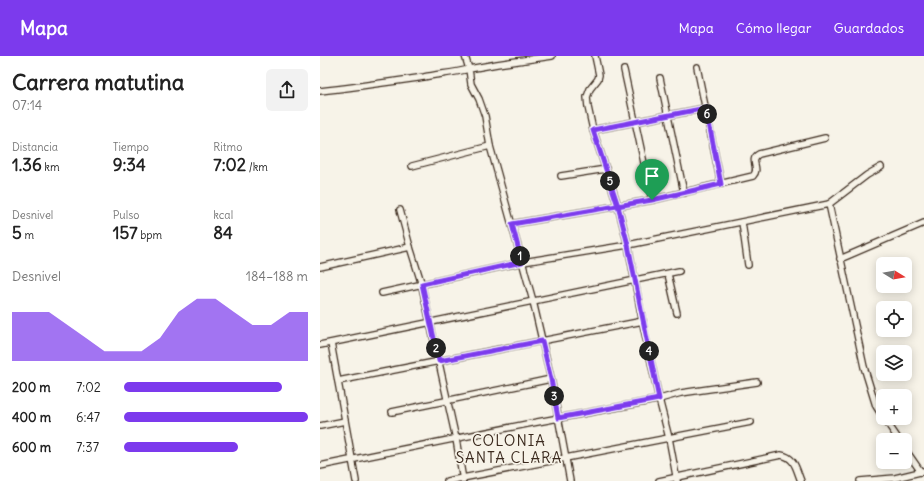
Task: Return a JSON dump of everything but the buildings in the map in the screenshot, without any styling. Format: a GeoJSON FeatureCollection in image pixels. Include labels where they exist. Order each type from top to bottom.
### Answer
{"type":"FeatureCollection","features":[{"type":"Feature","properties":{"kind":"street"},"geometry":{"type":"LineString","coordinates":[[465,56],[472,84],[485,116],[490,146],[533,301],[551,379],[570,481]]}},
{"type":"Feature","properties":{"kind":"street"},"geometry":{"type":"LineString","coordinates":[[320,91],[377,84],[552,56]]}},
{"type":"Feature","properties":{"kind":"street"},"geometry":{"type":"LineString","coordinates":[[594,56],[599,75],[598,79],[590,89],[588,107],[593,130],[618,206],[628,245],[659,399],[669,438],[676,479]]}},
{"type":"Feature","properties":{"kind":"street"},"geometry":{"type":"LineString","coordinates":[[697,67],[721,184]]}},
{"type":"Feature","properties":{"kind":"street"},"geometry":{"type":"LineString","coordinates":[[624,70],[652,200]]}},
{"type":"Feature","properties":{"kind":"street"},"geometry":{"type":"LineString","coordinates":[[660,78],[684,193]]}},
{"type":"Feature","properties":{"kind":"street"},"geometry":{"type":"LineString","coordinates":[[593,130],[706,108]]}},
{"type":"Feature","properties":{"kind":"street"},"geometry":{"type":"LineString","coordinates":[[512,224],[652,200],[753,176],[756,174],[754,158],[756,155],[825,138]]}},
{"type":"Feature","properties":{"kind":"street"},"geometry":{"type":"LineString","coordinates":[[412,166],[490,146]]}},
{"type":"Feature","properties":{"kind":"street"},"geometry":{"type":"LineString","coordinates":[[382,293],[522,262],[628,245],[829,204],[867,175],[881,167]]}},
{"type":"Feature","properties":{"kind":"street"},"geometry":{"type":"LineString","coordinates":[[561,176],[606,169]]}},
{"type":"Feature","properties":{"kind":"street"},"geometry":{"type":"LineString","coordinates":[[829,204],[864,367],[876,406]]}},
{"type":"Feature","properties":{"kind":"street"},"geometry":{"type":"LineString","coordinates":[[400,210],[422,284],[448,400],[463,479]]}},
{"type":"Feature","properties":{"kind":"street"},"geometry":{"type":"LineString","coordinates":[[742,222],[748,265]]}},
{"type":"Feature","properties":{"kind":"street"},"geometry":{"type":"LineString","coordinates":[[840,258],[924,223]]}},
{"type":"Feature","properties":{"kind":"street"},"geometry":{"type":"LineString","coordinates":[[320,268],[410,247]]}},
{"type":"Feature","properties":{"kind":"street"},"geometry":{"type":"LineString","coordinates":[[320,345],[680,271]]}},
{"type":"Feature","properties":{"kind":"street"},"geometry":{"type":"LineString","coordinates":[[668,274],[677,313]]}},
{"type":"Feature","properties":{"kind":"street"},"geometry":{"type":"LineString","coordinates":[[338,381],[643,321]]}},
{"type":"Feature","properties":{"kind":"street"},"geometry":{"type":"LineString","coordinates":[[331,343],[356,481]]}},
{"type":"Feature","properties":{"kind":"street"},"geometry":{"type":"LineString","coordinates":[[392,412],[551,379]]}},
{"type":"Feature","properties":{"kind":"street"},"geometry":{"type":"LineString","coordinates":[[320,466],[659,399],[681,393],[757,382]]}},
{"type":"Feature","properties":{"kind":"street"},"geometry":{"type":"LineString","coordinates":[[320,426],[345,421]]}},
{"type":"Feature","properties":{"kind":"street"},"geometry":{"type":"LineString","coordinates":[[447,481],[752,422]]}},
{"type":"Feature","properties":{"kind":"street"},"geometry":{"type":"LineString","coordinates":[[658,481],[676,479],[781,455],[792,460],[801,481]]}},
{"type":"Feature","properties":{"kind":"street"},"geometry":{"type":"LineString","coordinates":[[860,481],[899,479],[922,472],[912,458]]}},
{"type":"Feature","properties":{"kind":"district","name":"COLONIA SANTA CLARA"},"geometry":{"type":"Point","coordinates":[509,448]}},
{"type":"Feature","properties":{"kind":"route"},"geometry":{"type":"LineString","coordinates":[[652,200],[618,206],[512,224],[522,262],[422,284],[439,361],[542,341],[558,418],[659,399],[628,245],[618,206],[593,130],[706,108],[721,184],[652,200]]}}]}
